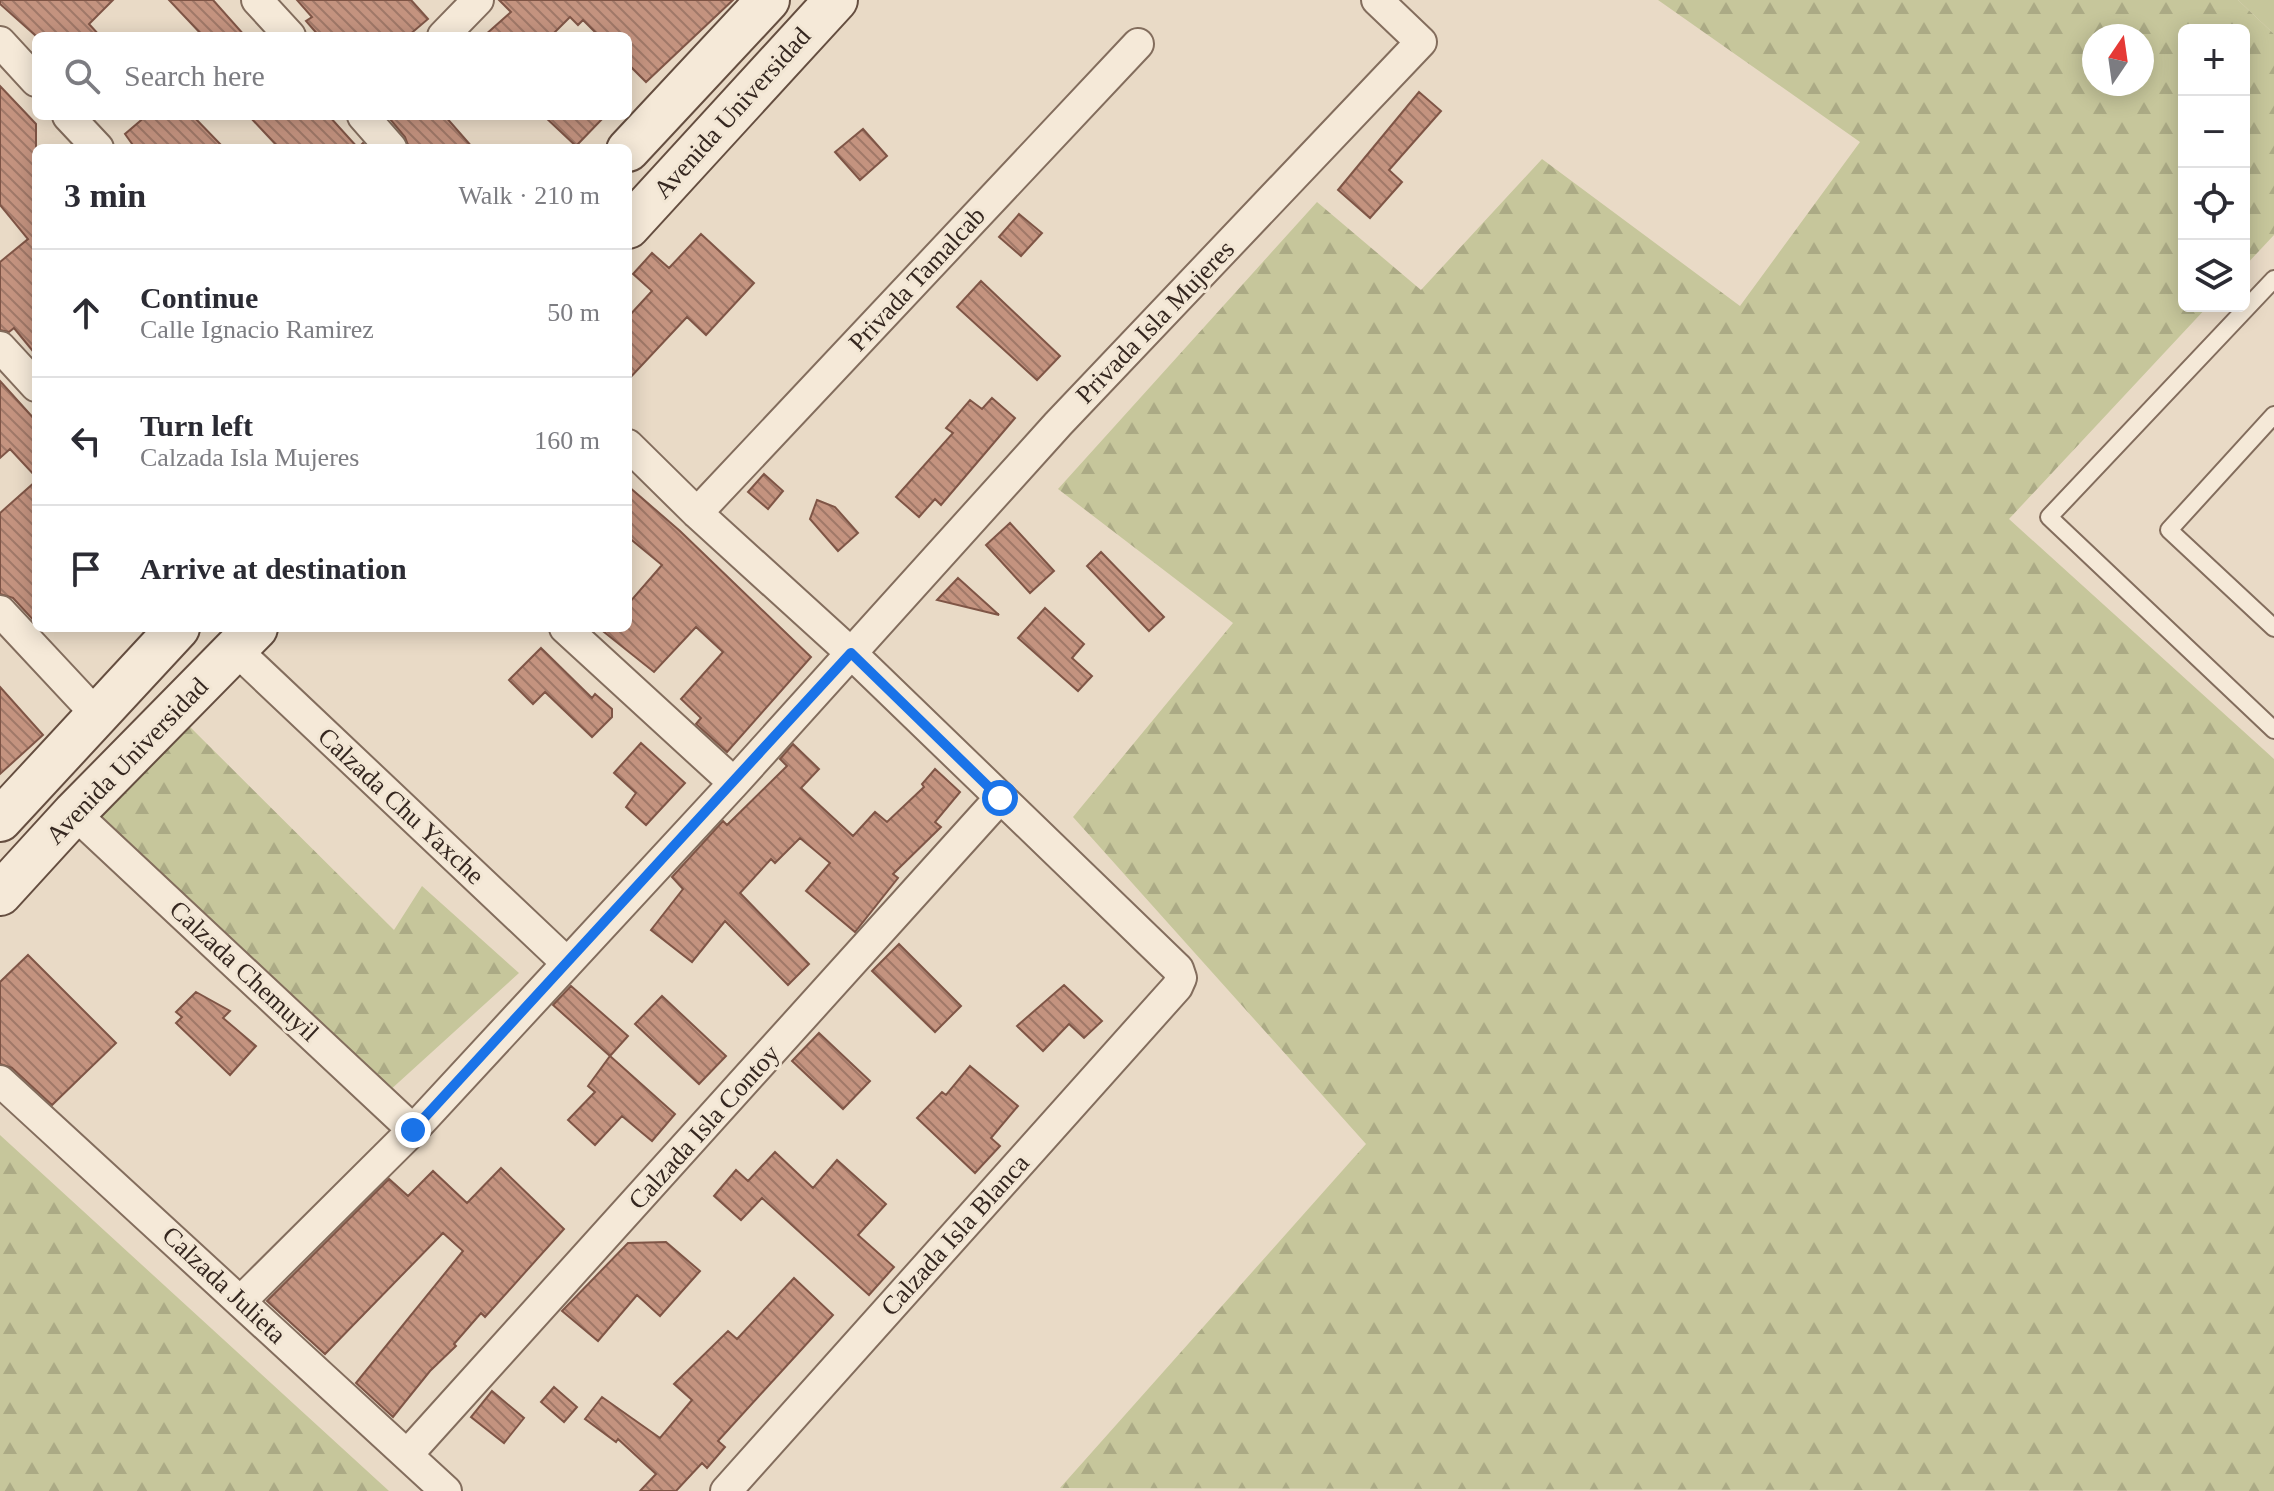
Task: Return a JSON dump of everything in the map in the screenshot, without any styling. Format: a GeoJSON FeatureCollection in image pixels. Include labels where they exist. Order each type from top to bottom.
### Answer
{"type":"FeatureCollection","features":[{"type":"Feature","properties":{"kind":"main road","name":"Avenida Universidad"},"geometry":{"type":"LineString","coordinates":[[632,146],[767,0]]}},
{"type":"Feature","properties":{"kind":"main road","name":"Avenida Universidad"},"geometry":{"type":"LineString","coordinates":[[632,223],[836,0]]}},
{"type":"Feature","properties":{"kind":"main road","name":"Avenida Universidad"},"geometry":{"type":"LineString","coordinates":[[0,820],[174,632]]}},
{"type":"Feature","properties":{"kind":"main road","name":"Avenida Universidad"},"geometry":{"type":"LineString","coordinates":[[0,894],[74,813],[246,639]]}},
{"type":"Feature","properties":{"kind":"street"},"geometry":{"type":"LineString","coordinates":[[257,0],[286,32]]}},
{"type":"Feature","properties":{"kind":"street"},"geometry":{"type":"LineString","coordinates":[[447,32],[478,0]]}},
{"type":"Feature","properties":{"kind":"street"},"geometry":{"type":"LineString","coordinates":[[767,0],[799,39]]}},
{"type":"Feature","properties":{"kind":"street","name":"Privada Isla Mujeres"},"geometry":{"type":"LineString","coordinates":[[851,653],[1058,424],[1421,42],[1377,0]]}},
{"type":"Feature","properties":{"kind":"street"},"geometry":{"type":"LineString","coordinates":[[0,42],[32,77]]}},
{"type":"Feature","properties":{"kind":"street","name":"Privada Tamalcab"},"geometry":{"type":"LineString","coordinates":[[697,513],[1138,44]]}},
{"type":"Feature","properties":{"kind":"street"},"geometry":{"type":"LineString","coordinates":[[72,120],[94,144]]}},
{"type":"Feature","properties":{"kind":"street"},"geometry":{"type":"LineString","coordinates":[[367,120],[388,144]]}},
{"type":"Feature","properties":{"kind":"street"},"geometry":{"type":"LineString","coordinates":[[0,347],[32,382]]}},
{"type":"Feature","properties":{"kind":"street"},"geometry":{"type":"LineString","coordinates":[[632,449],[697,513],[851,653],[1000,798]]}},
{"type":"Feature","properties":{"kind":"street"},"geometry":{"type":"LineString","coordinates":[[0,611],[98,716]]}},
{"type":"Feature","properties":{"kind":"street"},"geometry":{"type":"LineString","coordinates":[[569,632],[734,783]]}},
{"type":"Feature","properties":{"kind":"street","name":"Calzada Chu Yaxche"},"geometry":{"type":"LineString","coordinates":[[246,639],[566,962]]}},
{"type":"Feature","properties":{"kind":"street"},"geometry":{"type":"LineString","coordinates":[[241,1301],[413,1130],[851,653]]}},
{"type":"Feature","properties":{"kind":"street","name":"Calzada Isla Blanca"},"geometry":{"type":"LineString","coordinates":[[726,1491],[1177,987],[1181,978],[1178,969],[1000,798]]}},
{"type":"Feature","properties":{"kind":"street","name":"Calzada Isla Contoy"},"geometry":{"type":"LineString","coordinates":[[407,1455],[1000,798]]}},
{"type":"Feature","properties":{"kind":"street","name":"Calzada Chemuyil"},"geometry":{"type":"LineString","coordinates":[[74,813],[413,1130]]}},
{"type":"Feature","properties":{"kind":"street","name":"Calzada Julieta"},"geometry":{"type":"LineString","coordinates":[[0,1081],[446,1491]]}},
{"type":"Feature","properties":{"kind":"lane"},"geometry":{"type":"LineString","coordinates":[[2274,279],[2049,517],[2274,730]]}},
{"type":"Feature","properties":{"kind":"lane"},"geometry":{"type":"LineString","coordinates":[[2274,415],[2169,530],[2274,628]]}},
{"type":"Feature","properties":{"kind":"green space"},"geometry":{"type":"Polygon","coordinates":[[[1658,0],[2238,0],[2274,34],[2274,235],[2250,261],[2250,24],[2178,24],[2178,312],[2202,312],[2009,519],[2274,759],[2274,1491],[1060,1488],[1366,1144],[1073,817],[1233,623],[1058,489],[1317,202],[1421,290],[1542,159],[1740,306],[1860,142],[1658,0]]]}},
{"type":"Feature","properties":{"kind":"green space"},"geometry":{"type":"Polygon","coordinates":[[[2238,0],[2274,0],[2274,34],[2238,0]]]}},
{"type":"Feature","properties":{"kind":"green space"},"geometry":{"type":"Polygon","coordinates":[[[183,720],[394,930],[422,886],[519,973],[388,1092],[85,810],[183,720]]]}},
{"type":"Feature","properties":{"kind":"green space"},"geometry":{"type":"Polygon","coordinates":[[[0,1135],[389,1491],[0,1491],[0,1135]]]}},
{"type":"Feature","properties":{"kind":"building"},"geometry":{"type":"Polygon","coordinates":[[[0,0],[113,0],[89,24],[96,32],[32,32],[0,4],[0,0]]]}},
{"type":"Feature","properties":{"kind":"building"},"geometry":{"type":"Polygon","coordinates":[[[169,0],[213,0],[241,32],[199,32],[169,0]]]}},
{"type":"Feature","properties":{"kind":"building"},"geometry":{"type":"Polygon","coordinates":[[[297,0],[411,0],[428,19],[413,32],[316,32],[306,21],[312,17],[297,0]]]}},
{"type":"Feature","properties":{"kind":"building"},"geometry":{"type":"Polygon","coordinates":[[[499,0],[733,0],[646,82],[632,68],[632,32],[595,32],[583,20],[578,25],[570,17],[555,32],[488,32],[511,12],[499,0]]]}},
{"type":"Feature","properties":{"kind":"building"},"geometry":{"type":"Polygon","coordinates":[[[0,86],[36,124],[36,144],[32,144],[32,350],[14,328],[9,332],[0,330],[0,262],[28,239],[0,205],[0,86]]]}},
{"type":"Feature","properties":{"kind":"building"},"geometry":{"type":"Polygon","coordinates":[[[1419,92],[1441,111],[1389,170],[1402,182],[1370,218],[1338,190],[1419,92]]]}},
{"type":"Feature","properties":{"kind":"building"},"geometry":{"type":"Polygon","coordinates":[[[141,120],[197,120],[220,144],[132,144],[125,134],[141,120]]]}},
{"type":"Feature","properties":{"kind":"building"},"geometry":{"type":"Polygon","coordinates":[[[253,120],[333,120],[354,144],[275,144],[253,120]]]}},
{"type":"Feature","properties":{"kind":"building"},"geometry":{"type":"Polygon","coordinates":[[[391,120],[448,120],[470,144],[408,144],[391,120]]]}},
{"type":"Feature","properties":{"kind":"building"},"geometry":{"type":"Polygon","coordinates":[[[548,120],[601,120],[578,144],[574,144],[548,120]]]}},
{"type":"Feature","properties":{"kind":"building"},"geometry":{"type":"Polygon","coordinates":[[[863,129],[887,156],[860,180],[835,152],[863,129]]]}},
{"type":"Feature","properties":{"kind":"building"},"geometry":{"type":"Polygon","coordinates":[[[1019,214],[1042,233],[1021,256],[999,237],[1019,214]]]}},
{"type":"Feature","properties":{"kind":"building"},"geometry":{"type":"Polygon","coordinates":[[[701,234],[754,283],[706,335],[687,317],[632,376],[632,313],[652,291],[633,274],[652,253],[669,268],[701,234]]]}},
{"type":"Feature","properties":{"kind":"building"},"geometry":{"type":"Polygon","coordinates":[[[981,281],[1060,356],[1037,380],[957,307],[981,281]]]}},
{"type":"Feature","properties":{"kind":"building"},"geometry":{"type":"Polygon","coordinates":[[[0,381],[32,417],[32,473],[10,449],[0,458],[0,381]]]}},
{"type":"Feature","properties":{"kind":"building"},"geometry":{"type":"Polygon","coordinates":[[[992,398],[1015,418],[941,505],[935,499],[919,517],[896,497],[953,433],[946,428],[970,400],[982,409],[992,398]]]}},
{"type":"Feature","properties":{"kind":"building"},"geometry":{"type":"Polygon","coordinates":[[[764,474],[783,491],[768,509],[748,492],[764,474]]]}},
{"type":"Feature","properties":{"kind":"building"},"geometry":{"type":"Polygon","coordinates":[[[32,485],[32,619],[13,598],[0,594],[0,513],[32,485]]]}},
{"type":"Feature","properties":{"kind":"building"},"geometry":{"type":"Polygon","coordinates":[[[632,489],[680,531],[811,657],[727,752],[696,724],[701,718],[681,699],[723,652],[696,627],[654,672],[604,632],[632,632],[632,599],[662,565],[632,540],[632,489]]]}},
{"type":"Feature","properties":{"kind":"building"},"geometry":{"type":"Polygon","coordinates":[[[817,500],[835,507],[858,533],[838,551],[810,519],[817,500]]]}},
{"type":"Feature","properties":{"kind":"building"},"geometry":{"type":"Polygon","coordinates":[[[1010,523],[1054,571],[1030,593],[986,545],[1010,523]]]}},
{"type":"Feature","properties":{"kind":"building"},"geometry":{"type":"Polygon","coordinates":[[[1101,552],[1164,617],[1149,631],[1087,566],[1101,552]]]}},
{"type":"Feature","properties":{"kind":"building"},"geometry":{"type":"Polygon","coordinates":[[[958,578],[999,615],[937,600],[958,578]]]}},
{"type":"Feature","properties":{"kind":"building"},"geometry":{"type":"Polygon","coordinates":[[[1045,608],[1084,644],[1072,658],[1092,676],[1078,691],[1018,638],[1045,608]]]}},
{"type":"Feature","properties":{"kind":"building"},"geometry":{"type":"Polygon","coordinates":[[[541,648],[592,698],[595,694],[612,709],[612,717],[592,737],[545,692],[533,704],[509,680],[541,648]]]}},
{"type":"Feature","properties":{"kind":"building"},"geometry":{"type":"Polygon","coordinates":[[[0,687],[43,735],[0,774],[0,687]]]}},
{"type":"Feature","properties":{"kind":"building"},"geometry":{"type":"Polygon","coordinates":[[[641,743],[685,783],[646,825],[626,807],[636,793],[614,773],[641,743]]]}},
{"type":"Feature","properties":{"kind":"building"},"geometry":{"type":"Polygon","coordinates":[[[793,744],[819,769],[801,788],[853,836],[875,812],[887,822],[924,787],[922,784],[935,769],[960,792],[935,822],[941,827],[893,874],[898,878],[855,932],[806,891],[830,863],[800,838],[775,863],[771,859],[740,893],[809,964],[788,985],[725,921],[692,962],[651,930],[683,889],[672,877],[723,821],[727,825],[787,766],[780,759],[793,744]]]}},
{"type":"Feature","properties":{"kind":"building"},"geometry":{"type":"Polygon","coordinates":[[[899,944],[961,1006],[935,1032],[872,971],[899,944]]]}},
{"type":"Feature","properties":{"kind":"building"},"geometry":{"type":"Polygon","coordinates":[[[28,955],[116,1043],[52,1105],[12,1068],[0,1064],[0,982],[28,955]]]}},
{"type":"Feature","properties":{"kind":"building"},"geometry":{"type":"Polygon","coordinates":[[[1064,985],[1102,1021],[1084,1038],[1069,1024],[1043,1051],[1017,1026],[1064,985]]]}},
{"type":"Feature","properties":{"kind":"building"},"geometry":{"type":"Polygon","coordinates":[[[571,986],[628,1036],[610,1056],[553,1005],[571,986]]]}},
{"type":"Feature","properties":{"kind":"building"},"geometry":{"type":"Polygon","coordinates":[[[196,992],[230,1011],[223,1018],[256,1046],[230,1075],[176,1023],[182,1017],[176,1012],[196,992]]]}},
{"type":"Feature","properties":{"kind":"building"},"geometry":{"type":"Polygon","coordinates":[[[662,996],[726,1056],[699,1084],[635,1024],[662,996]]]}},
{"type":"Feature","properties":{"kind":"building"},"geometry":{"type":"Polygon","coordinates":[[[819,1033],[870,1081],[843,1109],[792,1061],[819,1033]]]}},
{"type":"Feature","properties":{"kind":"building"},"geometry":{"type":"Polygon","coordinates":[[[610,1056],[675,1114],[652,1141],[622,1116],[595,1145],[568,1120],[595,1092],[588,1086],[610,1056]]]}},
{"type":"Feature","properties":{"kind":"building"},"geometry":{"type":"Polygon","coordinates":[[[970,1066],[1018,1106],[991,1138],[1000,1146],[975,1173],[917,1118],[942,1092],[946,1095],[970,1066]]]}},
{"type":"Feature","properties":{"kind":"building"},"geometry":{"type":"Polygon","coordinates":[[[775,1152],[813,1188],[837,1160],[886,1204],[858,1235],[894,1267],[869,1295],[762,1198],[741,1220],[714,1196],[736,1170],[748,1181],[775,1152]]]}},
{"type":"Feature","properties":{"kind":"building"},"geometry":{"type":"Polygon","coordinates":[[[501,1168],[564,1229],[485,1317],[481,1313],[393,1417],[356,1383],[463,1251],[443,1233],[325,1354],[267,1301],[389,1179],[408,1196],[433,1171],[467,1203],[501,1168]]]}},
{"type":"Feature","properties":{"kind":"building"},"geometry":{"type":"Polygon","coordinates":[[[666,1242],[700,1271],[660,1316],[637,1295],[598,1341],[562,1311],[628,1243],[666,1242]]]}},
{"type":"Feature","properties":{"kind":"building"},"geometry":{"type":"Polygon","coordinates":[[[794,1278],[833,1315],[718,1441],[725,1447],[707,1468],[702,1463],[676,1491],[640,1491],[656,1474],[618,1439],[616,1442],[585,1419],[602,1397],[660,1438],[692,1400],[674,1384],[728,1331],[737,1339],[794,1278]]]}},
{"type":"Feature","properties":{"kind":"building"},"geometry":{"type":"Polygon","coordinates":[[[554,1387],[577,1407],[564,1422],[541,1402],[554,1387]]]}},
{"type":"Feature","properties":{"kind":"building"},"geometry":{"type":"Polygon","coordinates":[[[492,1391],[524,1418],[504,1443],[471,1417],[492,1391]]]}},
{"type":"Feature","properties":{"kind":"route"},"geometry":{"type":"LineString","coordinates":[[413,1130],[851,653],[1000,798]]}}]}
